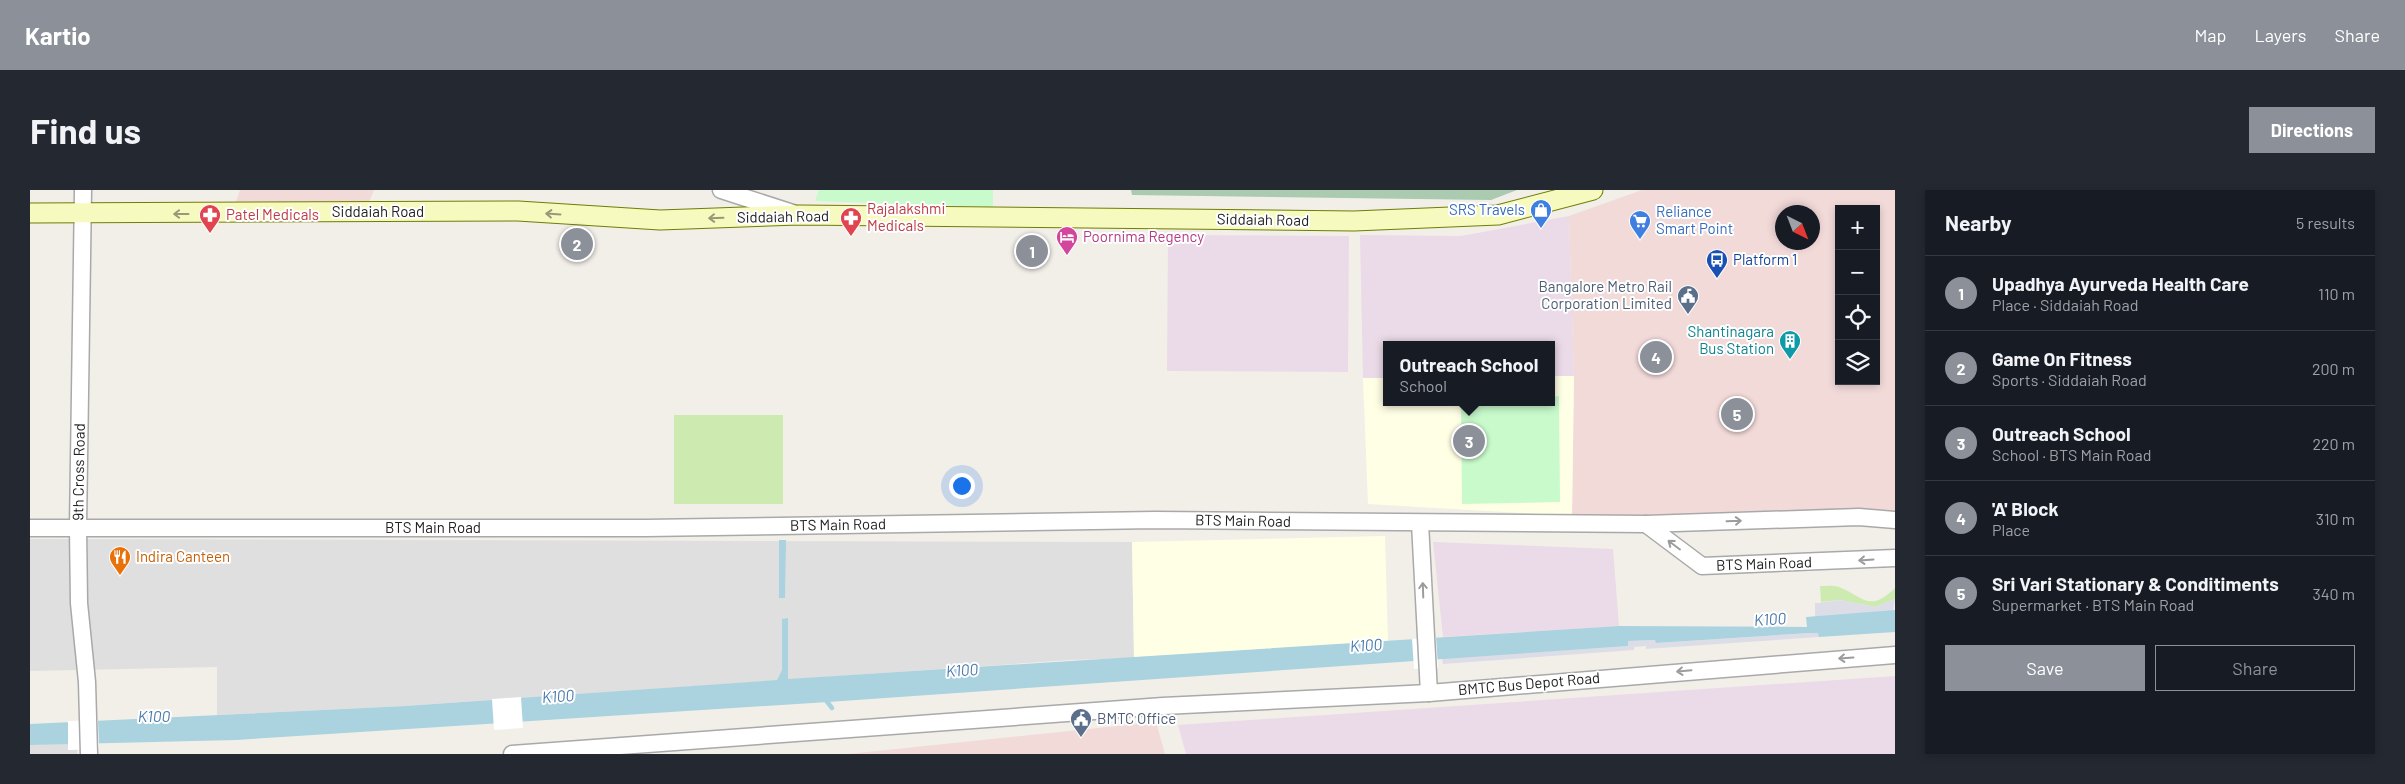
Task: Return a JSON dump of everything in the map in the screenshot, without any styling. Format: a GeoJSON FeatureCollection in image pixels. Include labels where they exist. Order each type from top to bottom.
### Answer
{"type":"FeatureCollection","features":[{"type":"Feature","properties":{"kind":"main road","name":"Siddaiah Road"},"geometry":{"type":"LineString","coordinates":[[30,213],[518,211],[660,220],[799,215],[1354,220],[1498,215],[1593,190]]}},
{"type":"Feature","properties":{"kind":"street","name":"9th Cross Road"},"geometry":{"type":"LineString","coordinates":[[83,190],[78,528],[79,603],[87,682],[89,752]]}},
{"type":"Feature","properties":{"kind":"street"},"geometry":{"type":"LineString","coordinates":[[721,190],[799,215]]}},
{"type":"Feature","properties":{"kind":"street","name":"BTS Main Road"},"geometry":{"type":"LineString","coordinates":[[30,528],[646,528],[1155,520],[1646,524],[1859,518],[1895,520]]}},
{"type":"Feature","properties":{"kind":"street"},"geometry":{"type":"LineString","coordinates":[[1420,523],[1428,693]]}},
{"type":"Feature","properties":{"kind":"street","name":"BTS Main Road"},"geometry":{"type":"LineString","coordinates":[[1646,524],[1702,566],[1895,558]]}},
{"type":"Feature","properties":{"kind":"street","name":"BMTC Bus Depot Road"},"geometry":{"type":"LineString","coordinates":[[512,754],[1163,706],[1428,693],[1895,655]]}},
{"type":"Feature","properties":{"kind":"shaded area"},"geometry":{"type":"Polygon","coordinates":[[[240,190],[374,190],[367,207],[234,207],[240,190]]]}},
{"type":"Feature","properties":{"kind":"shaded area"},"geometry":{"type":"Polygon","coordinates":[[[1131,190],[1517,190],[1491,200],[1132,195],[1131,190]]]}},
{"type":"Feature","properties":{"kind":"shaded area"},"geometry":{"type":"Polygon","coordinates":[[[1642,190],[1895,190],[1895,511],[1572,516],[1574,376],[1569,216],[1642,190]]]}},
{"type":"Feature","properties":{"kind":"shaded area"},"geometry":{"type":"Polygon","coordinates":[[[1569,216],[1574,376],[1555,376],[1555,341],[1383,341],[1383,378],[1363,378],[1360,235],[1461,236],[1569,216]]]}},
{"type":"Feature","properties":{"kind":"shaded area"},"geometry":{"type":"Polygon","coordinates":[[[1168,235],[1349,236],[1348,372],[1167,371],[1168,235]]]}},
{"type":"Feature","properties":{"kind":"shaded area"},"geometry":{"type":"Polygon","coordinates":[[[1555,376],[1574,376],[1572,516],[1368,504],[1363,378],[1383,378],[1383,406],[1555,406],[1555,376]]]}},
{"type":"Feature","properties":{"kind":"shaded area"},"geometry":{"type":"Polygon","coordinates":[[[1385,536],[1388,642],[1134,658],[1132,542],[1385,536]]]}},
{"type":"Feature","properties":{"kind":"shaded area"},"geometry":{"type":"Polygon","coordinates":[[[30,539],[1132,542],[1134,658],[1071,660],[405,706],[217,715],[217,667],[30,671],[30,539]]]}},
{"type":"Feature","properties":{"kind":"shaded area"},"geometry":{"type":"Polygon","coordinates":[[[1433,542],[1613,549],[1619,626],[1443,637],[1433,542]]]}},
{"type":"Feature","properties":{"kind":"shaded area"},"geometry":{"type":"Polygon","coordinates":[[[1895,599],[1893,612],[1815,617],[1815,603],[1839,600],[1875,607],[1895,599]]]}},
{"type":"Feature","properties":{"kind":"shaded area"},"geometry":{"type":"Polygon","coordinates":[[[1819,633],[1819,637],[1646,649],[1646,646],[1634,647],[1634,650],[1443,664],[1442,658],[1628,646],[1628,641],[1656,640],[1656,643],[1819,633]]]}},
{"type":"Feature","properties":{"kind":"shaded area"},"geometry":{"type":"Polygon","coordinates":[[[1895,676],[1895,754],[1186,754],[1178,725],[1895,676]]]}},
{"type":"Feature","properties":{"kind":"shaded area","name":"BMTC Office"},"geometry":{"type":"Polygon","coordinates":[[[1156,722],[1165,754],[848,754],[1156,722]]]}},
{"type":"Feature","properties":{"kind":"shaded area"},"geometry":{"type":"Polygon","coordinates":[[[77,742],[77,754],[30,754],[30,745],[77,742]]]}},
{"type":"Feature","properties":{"kind":"green space"},"geometry":{"type":"Polygon","coordinates":[[[819,190],[993,190],[993,207],[815,201],[819,190]]]}},
{"type":"Feature","properties":{"kind":"green space"},"geometry":{"type":"Polygon","coordinates":[[[1559,396],[1560,502],[1462,504],[1461,406],[1555,406],[1555,397],[1559,396]]]}},
{"type":"Feature","properties":{"kind":"green space"},"geometry":{"type":"Polygon","coordinates":[[[674,415],[783,415],[783,504],[674,504],[674,415]]]}},
{"type":"Feature","properties":{"kind":"green space"},"geometry":{"type":"Polygon","coordinates":[[[1820,586],[1837,586],[1867,601],[1879,600],[1895,588],[1895,599],[1875,607],[1839,600],[1821,602],[1820,586]]]}},
{"type":"Feature","properties":{"kind":"water"},"geometry":{"type":"Polygon","coordinates":[[[779,540],[786,540],[785,598],[779,598],[779,540]]]}},
{"type":"Feature","properties":{"kind":"water","name":"K100"},"geometry":{"type":"Polygon","coordinates":[[[1895,610],[1895,632],[1819,637],[1818,633],[1810,633],[1656,643],[1655,640],[1628,641],[1628,646],[828,702],[236,740],[30,745],[30,724],[405,706],[777,680],[782,670],[782,619],[788,618],[788,679],[1619,626],[1807,627],[1806,617],[1895,610]]]}},
{"type":"Feature","properties":{"kind":"pier"},"geometry":{"type":"Polygon","coordinates":[[[1436,637],[1438,668],[1414,669],[1412,639],[1436,637]]]}},
{"type":"Feature","properties":{"kind":"pier"},"geometry":{"type":"Polygon","coordinates":[[[521,697],[523,728],[494,730],[492,699],[521,697]]]}},
{"type":"Feature","properties":{"kind":"pier"},"geometry":{"type":"Polygon","coordinates":[[[98,720],[99,749],[68,750],[68,721],[98,720]]]}},
{"type":"Feature","properties":{"kind":"waterway"},"geometry":{"type":"LineString","coordinates":[[825,699],[832,708]]}},
{"type":"Feature","properties":{"kind":"place","name":"SRS Travels"},"geometry":{"type":"Point","coordinates":[1541,229]}},
{"type":"Feature","properties":{"kind":"place","name":"Patel Medicals"},"geometry":{"type":"Point","coordinates":[210,234]}},
{"type":"Feature","properties":{"kind":"place","name":"Rajalakshmi Medicals"},"geometry":{"type":"Point","coordinates":[851,237]}},
{"type":"Feature","properties":{"kind":"place","name":"Reliance Smart Point"},"geometry":{"type":"Point","coordinates":[1640,240]}},
{"type":"Feature","properties":{"kind":"place","name":"Game On Fitness"},"geometry":{"type":"Point","coordinates":[577,244]}},
{"type":"Feature","properties":{"kind":"place","name":"Upadhya Ayurveda Health Care"},"geometry":{"type":"Point","coordinates":[1032,251]}},
{"type":"Feature","properties":{"kind":"place","name":"Poornima Regency"},"geometry":{"type":"Point","coordinates":[1067,256]}},
{"type":"Feature","properties":{"kind":"place","name":"Platform 1"},"geometry":{"type":"Point","coordinates":[1717,279]}},
{"type":"Feature","properties":{"kind":"place","name":"Bangalore Metro Rail Corporation Limited"},"geometry":{"type":"Point","coordinates":[1688,315]}},
{"type":"Feature","properties":{"kind":"place","name":"'A' Block"},"geometry":{"type":"Point","coordinates":[1656,357]}},
{"type":"Feature","properties":{"kind":"place","name":"Shantinagara Bus Station"},"geometry":{"type":"Point","coordinates":[1790,360]}},
{"type":"Feature","properties":{"kind":"place","name":"Sri Vari Stationary & Conditiments"},"geometry":{"type":"Point","coordinates":[1737,414]}},
{"type":"Feature","properties":{"kind":"place","name":"Outreach School"},"geometry":{"type":"Point","coordinates":[1469,441]}},
{"type":"Feature","properties":{"kind":"place","name":"Indira Canteen"},"geometry":{"type":"Point","coordinates":[120,576]}},
{"type":"Feature","properties":{"kind":"place","name":"BMTC Office"},"geometry":{"type":"Point","coordinates":[1081,738]}}]}
